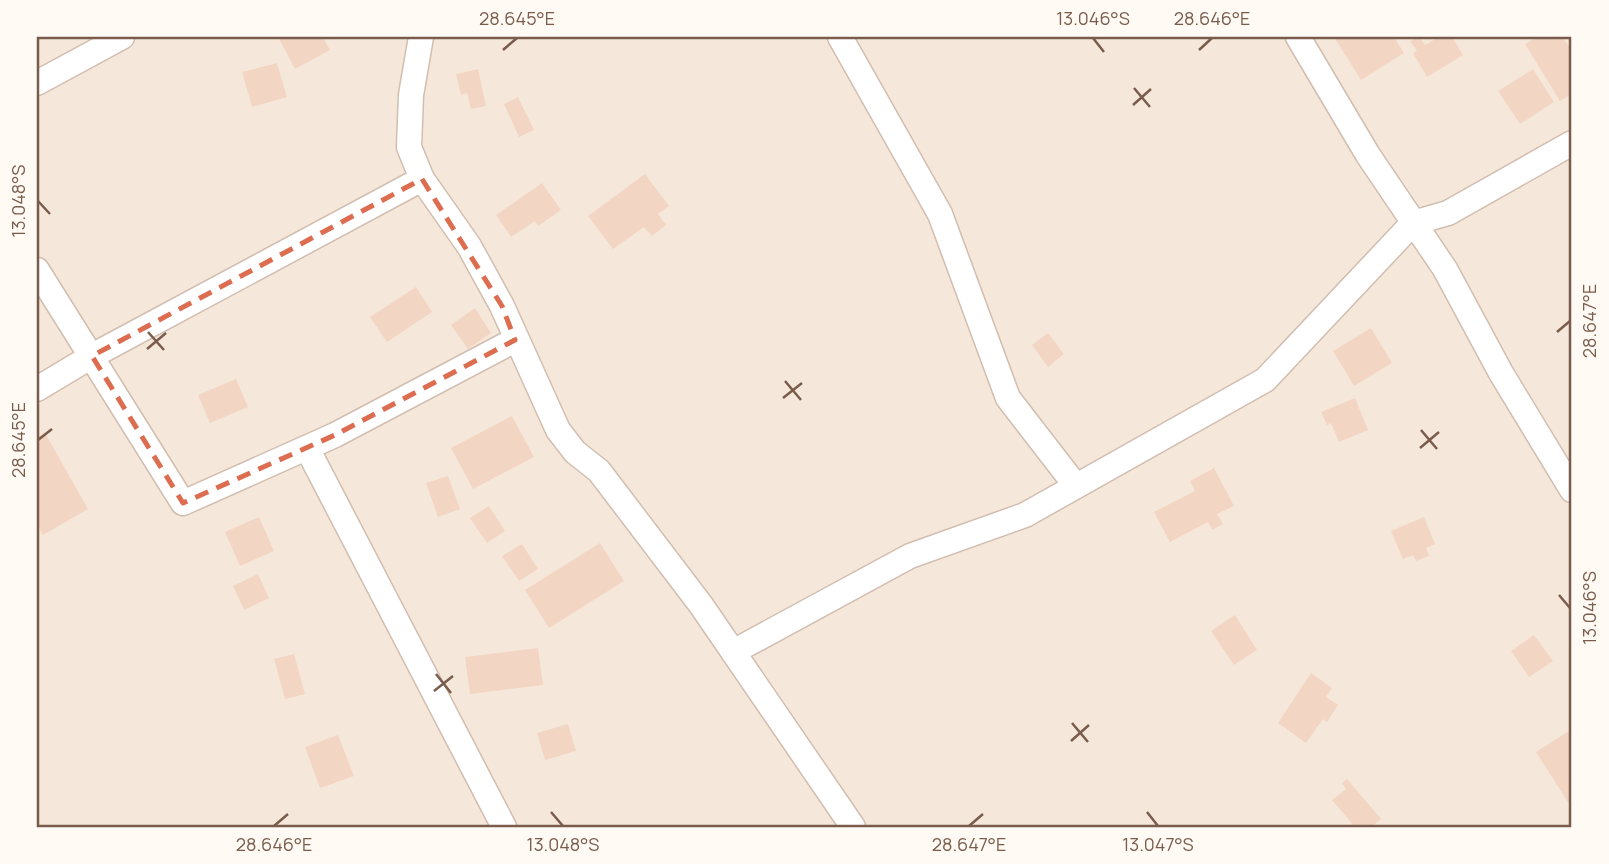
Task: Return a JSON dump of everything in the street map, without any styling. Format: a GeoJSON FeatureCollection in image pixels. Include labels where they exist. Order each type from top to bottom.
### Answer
{"type":"FeatureCollection","features":[{"type":"Feature","properties":{"kind":"street"},"geometry":{"type":"LineString","coordinates":[[37,83],[122,37]]}},
{"type":"Feature","properties":{"kind":"street"},"geometry":{"type":"LineString","coordinates":[[421,37],[411,95],[409,147],[422,178],[469,246],[502,306],[515,340],[558,430],[575,452],[600,471],[733,652],[853,827]]}},
{"type":"Feature","properties":{"kind":"street"},"geometry":{"type":"LineString","coordinates":[[840,37],[940,214],[1008,398],[1076,486]]}},
{"type":"Feature","properties":{"kind":"street"},"geometry":{"type":"LineString","coordinates":[[1298,37],[1368,155],[1445,269],[1502,373],[1572,490]]}},
{"type":"Feature","properties":{"kind":"street"},"geometry":{"type":"LineString","coordinates":[[733,652],[910,556],[1025,515],[1265,380],[1413,223],[1448,213],[1572,143]]}},
{"type":"Feature","properties":{"kind":"street"},"geometry":{"type":"LineString","coordinates":[[37,389],[92,356],[422,178]]}},
{"type":"Feature","properties":{"kind":"street"},"geometry":{"type":"LineString","coordinates":[[37,270],[183,503],[307,448],[515,340]]}},
{"type":"Feature","properties":{"kind":"street"},"geometry":{"type":"LineString","coordinates":[[307,448],[504,827]]}},
{"type":"Feature","properties":{"kind":"highlighted area"},"geometry":{"type":"Polygon","coordinates":[[[422,179],[502,306],[515,340],[335,435],[183,503],[92,356],[422,179]]]}},
{"type":"Feature","properties":{"kind":"shaded area"},"geometry":{"type":"Polygon","coordinates":[[[37,37],[1572,37],[1572,827],[37,827],[37,37]]]}},
{"type":"Feature","properties":{"kind":"building"},"geometry":{"type":"Polygon","coordinates":[[[278,37],[323,37],[330,50],[295,69],[278,37]]]}},
{"type":"Feature","properties":{"kind":"building"},"geometry":{"type":"Polygon","coordinates":[[[1334,37],[1394,37],[1404,53],[1361,80],[1334,37]]]}},
{"type":"Feature","properties":{"kind":"building"},"geometry":{"type":"Polygon","coordinates":[[[1419,37],[1425,45],[1439,37],[1452,37],[1463,55],[1427,77],[1413,53],[1417,51],[1410,41],[1419,37]]]}},
{"type":"Feature","properties":{"kind":"building"},"geometry":{"type":"Polygon","coordinates":[[[1537,37],[1563,37],[1572,52],[1572,94],[1560,101],[1525,44],[1537,37]]]}},
{"type":"Feature","properties":{"kind":"building"},"geometry":{"type":"Polygon","coordinates":[[[277,63],[287,97],[252,107],[242,72],[277,63]]]}},
{"type":"Feature","properties":{"kind":"building"},"geometry":{"type":"Polygon","coordinates":[[[478,69],[486,106],[471,109],[467,93],[461,95],[456,74],[478,69]]]}},
{"type":"Feature","properties":{"kind":"building"},"geometry":{"type":"Polygon","coordinates":[[[1533,69],[1554,102],[1520,124],[1498,91],[1533,69]]]}},
{"type":"Feature","properties":{"kind":"building"},"geometry":{"type":"Polygon","coordinates":[[[518,97],[534,130],[519,137],[504,104],[518,97]]]}},
{"type":"Feature","properties":{"kind":"building"},"geometry":{"type":"Polygon","coordinates":[[[645,174],[669,206],[658,214],[666,225],[652,236],[644,227],[613,249],[588,216],[645,174]]]}},
{"type":"Feature","properties":{"kind":"building"},"geometry":{"type":"Polygon","coordinates":[[[542,183],[561,210],[538,226],[535,221],[511,237],[496,215],[542,183]]]}},
{"type":"Feature","properties":{"kind":"building"},"geometry":{"type":"Polygon","coordinates":[[[416,287],[432,312],[387,342],[370,317],[416,287]]]}},
{"type":"Feature","properties":{"kind":"building"},"geometry":{"type":"Polygon","coordinates":[[[475,308],[491,333],[468,349],[451,325],[475,308]]]}},
{"type":"Feature","properties":{"kind":"building"},"geometry":{"type":"Polygon","coordinates":[[[1371,328],[1392,363],[1354,386],[1333,351],[1371,328]]]}},
{"type":"Feature","properties":{"kind":"building"},"geometry":{"type":"Polygon","coordinates":[[[1048,333],[1064,354],[1048,367],[1032,345],[1048,333]]]}},
{"type":"Feature","properties":{"kind":"building"},"geometry":{"type":"Polygon","coordinates":[[[236,379],[248,407],[210,423],[198,395],[236,379]]]}},
{"type":"Feature","properties":{"kind":"building"},"geometry":{"type":"Polygon","coordinates":[[[1355,398],[1368,430],[1339,442],[1331,423],[1327,425],[1321,412],[1355,398]]]}},
{"type":"Feature","properties":{"kind":"building"},"geometry":{"type":"Polygon","coordinates":[[[512,416],[534,457],[473,489],[451,448],[512,416]]]}},
{"type":"Feature","properties":{"kind":"building"},"geometry":{"type":"Polygon","coordinates":[[[45,433],[88,509],[43,535],[37,524],[37,437],[45,433]]]}},
{"type":"Feature","properties":{"kind":"building"},"geometry":{"type":"Polygon","coordinates":[[[1214,468],[1234,506],[1217,514],[1223,524],[1212,530],[1208,522],[1170,542],[1154,512],[1195,491],[1190,481],[1214,468]]]}},
{"type":"Feature","properties":{"kind":"building"},"geometry":{"type":"Polygon","coordinates":[[[448,476],[460,509],[438,517],[426,483],[448,476]]]}},
{"type":"Feature","properties":{"kind":"building"},"geometry":{"type":"Polygon","coordinates":[[[489,506],[505,531],[487,543],[470,518],[489,506]]]}},
{"type":"Feature","properties":{"kind":"building"},"geometry":{"type":"Polygon","coordinates":[[[259,517],[274,551],[240,566],[225,532],[259,517]]]}},
{"type":"Feature","properties":{"kind":"building"},"geometry":{"type":"Polygon","coordinates":[[[1424,517],[1435,544],[1426,548],[1429,556],[1416,561],[1413,555],[1403,559],[1391,531],[1424,517]]]}},
{"type":"Feature","properties":{"kind":"building"},"geometry":{"type":"Polygon","coordinates":[[[600,543],[624,581],[549,628],[525,590],[600,543]]]}},
{"type":"Feature","properties":{"kind":"building"},"geometry":{"type":"Polygon","coordinates":[[[522,544],[538,569],[519,581],[502,556],[522,544]]]}},
{"type":"Feature","properties":{"kind":"building"},"geometry":{"type":"Polygon","coordinates":[[[258,574],[269,598],[244,610],[233,586],[258,574]]]}},
{"type":"Feature","properties":{"kind":"building"},"geometry":{"type":"Polygon","coordinates":[[[1235,615],[1257,650],[1234,665],[1211,631],[1235,615]]]}},
{"type":"Feature","properties":{"kind":"building"},"geometry":{"type":"Polygon","coordinates":[[[1534,635],[1553,661],[1529,677],[1511,651],[1534,635]]]}},
{"type":"Feature","properties":{"kind":"building"},"geometry":{"type":"Polygon","coordinates":[[[538,648],[543,685],[470,694],[465,657],[538,648]]]}},
{"type":"Feature","properties":{"kind":"building"},"geometry":{"type":"Polygon","coordinates":[[[294,654],[305,694],[285,699],[274,659],[294,654]]]}},
{"type":"Feature","properties":{"kind":"building"},"geometry":{"type":"Polygon","coordinates":[[[1311,673],[1332,688],[1326,697],[1338,705],[1327,722],[1323,719],[1306,743],[1278,723],[1311,673]]]}},
{"type":"Feature","properties":{"kind":"building"},"geometry":{"type":"Polygon","coordinates":[[[568,724],[576,751],[545,760],[537,733],[568,724]]]}},
{"type":"Feature","properties":{"kind":"building"},"geometry":{"type":"Polygon","coordinates":[[[1572,729],[1572,799],[1568,802],[1536,752],[1572,729]]]}},
{"type":"Feature","properties":{"kind":"building"},"geometry":{"type":"Polygon","coordinates":[[[338,735],[354,776],[320,788],[305,747],[338,735]]]}},
{"type":"Feature","properties":{"kind":"building"},"geometry":{"type":"Polygon","coordinates":[[[1347,779],[1381,819],[1371,827],[1355,827],[1332,800],[1346,789],[1342,783],[1347,779]]]}}]}
